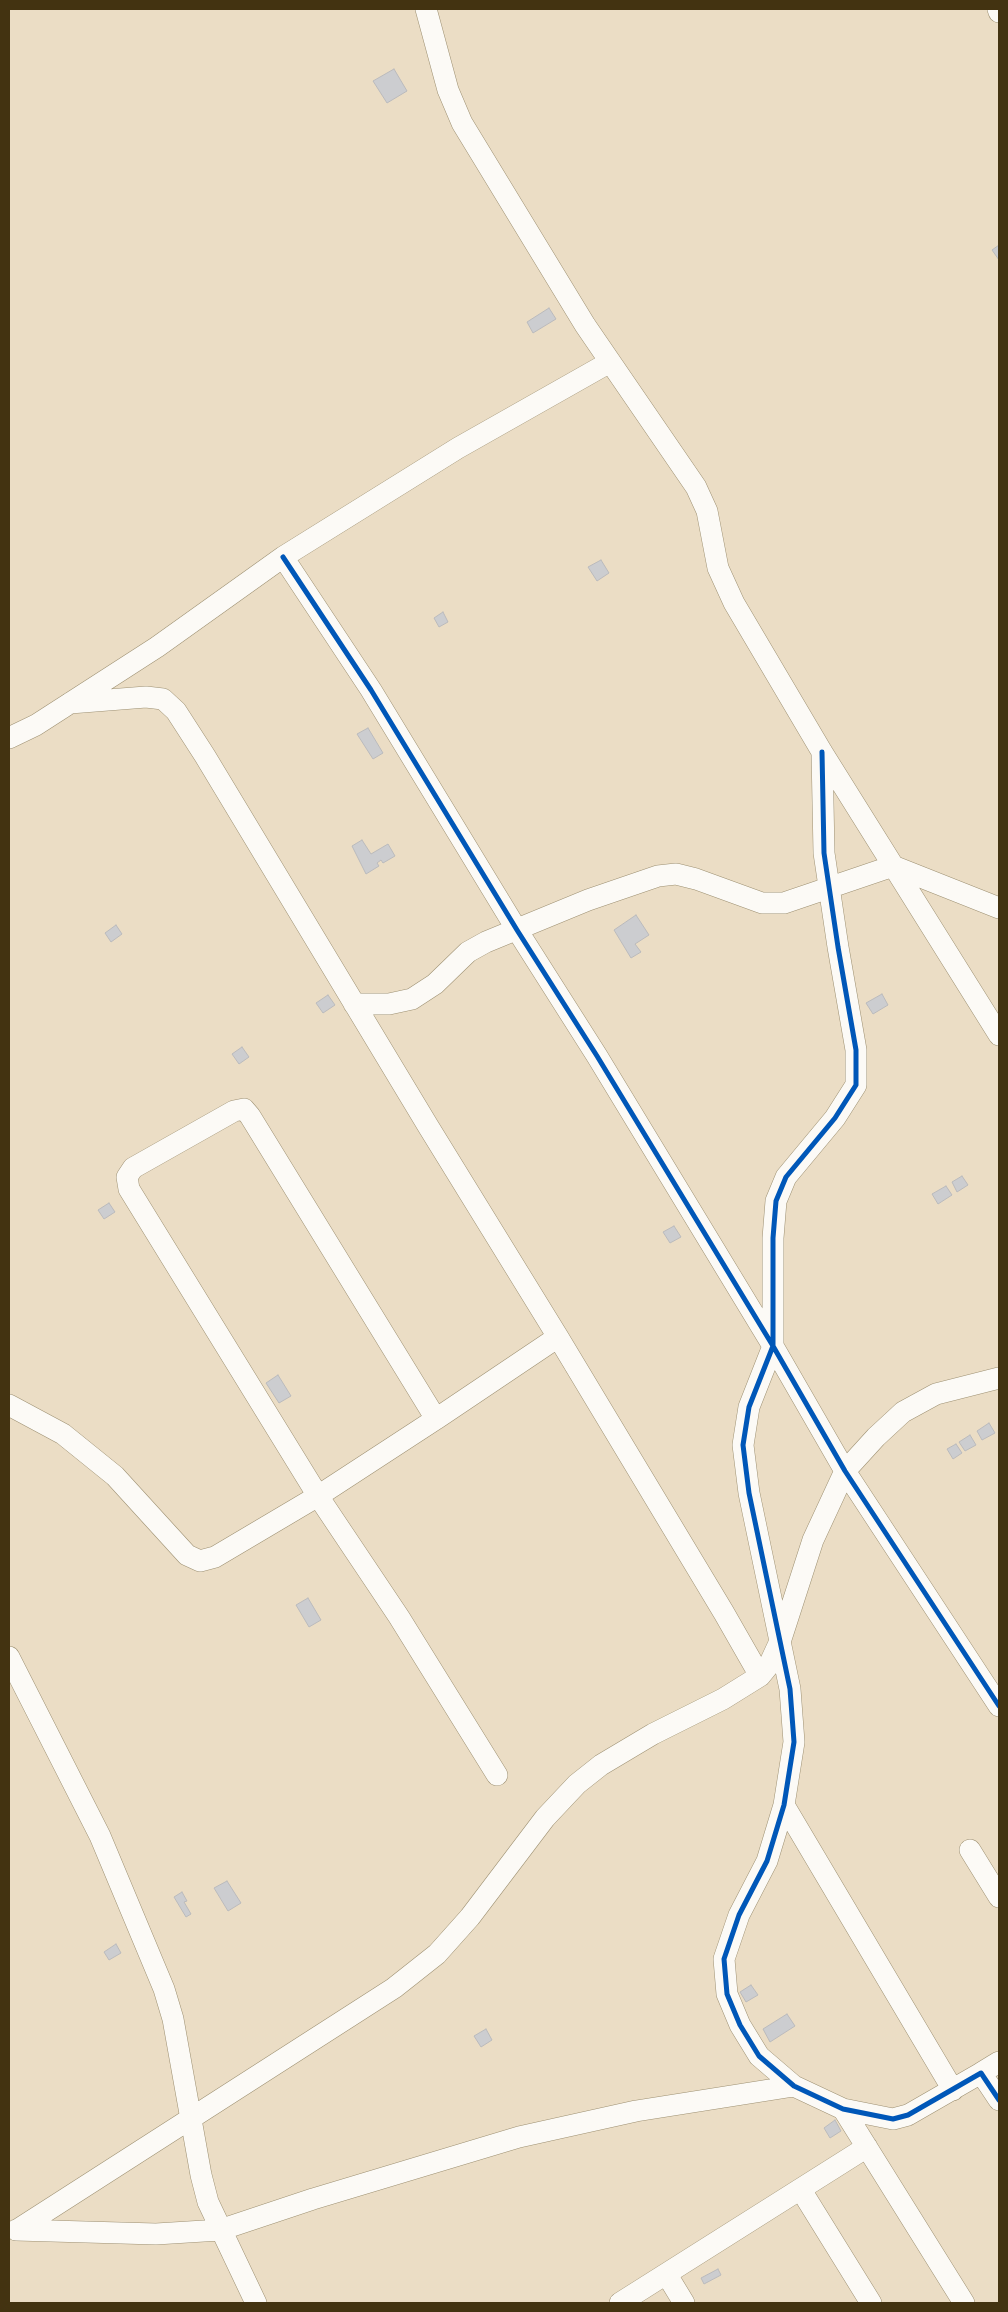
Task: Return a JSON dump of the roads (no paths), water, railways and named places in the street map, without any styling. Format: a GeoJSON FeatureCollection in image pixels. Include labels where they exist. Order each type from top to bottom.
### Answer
{"type":"FeatureCollection","features":[{"type":"Feature","properties":{"kind":"street"},"geometry":{"type":"LineString","coordinates":[[426,9],[448,90],[462,123],[584,325],[696,487],[707,511],[718,568],[734,603],[822,752],[999,1035]]}},
{"type":"Feature","properties":{"kind":"street"},"geometry":{"type":"LineString","coordinates":[[9,738],[36,725],[186,628],[283,557],[458,448],[610,362]]}},
{"type":"Feature","properties":{"kind":"street"},"geometry":{"type":"LineString","coordinates":[[283,557],[371,690],[517,930],[597,1056],[773,1346],[844,1471],[999,1706]]}},
{"type":"Feature","properties":{"kind":"street"},"geometry":{"type":"LineString","coordinates":[[70,703],[146,697],[163,699],[176,711],[558,1337],[760,1676]]}},
{"type":"Feature","properties":{"kind":"street"},"geometry":{"type":"LineString","coordinates":[[822,752],[824,853],[856,1050],[856,1085],[835,1118],[786,1178],[776,1201],[773,1238],[773,1346],[749,1407],[743,1445],[749,1493],[781,1638],[790,1689],[794,1742],[784,1805],[767,1861],[739,1915],[724,1958],[726,1994],[740,2025],[759,2056],[794,2086],[843,2109],[893,2119],[908,2116],[999,2062]]}},
{"type":"Feature","properties":{"kind":"street"},"geometry":{"type":"LineString","coordinates":[[354,1004],[389,1004],[412,999],[435,984],[468,952],[486,942],[588,900],[658,876],[676,874],[696,879],[762,903],[784,902],[893,866],[999,908]]}},
{"type":"Feature","properties":{"kind":"street"},"geometry":{"type":"LineString","coordinates":[[436,1419],[250,1116],[244,1110],[234,1110],[133,1168],[127,1177],[129,1189],[318,1496],[399,1617],[497,1775]]}},
{"type":"Feature","properties":{"kind":"street"},"geometry":{"type":"LineString","coordinates":[[9,1405],[63,1434],[115,1476],[187,1555],[200,1561],[215,1556],[318,1496],[558,1337]]}},
{"type":"Feature","properties":{"kind":"street"},"geometry":{"type":"LineString","coordinates":[[13,2231],[394,1988],[438,1954],[470,1917],[545,1818],[577,1784],[601,1765],[661,1730],[724,1699],[760,1676],[769,1666],[781,1638],[813,1540],[844,1471],[903,1412],[936,1394],[999,1378]]}},
{"type":"Feature","properties":{"kind":"street"},"geometry":{"type":"LineString","coordinates":[[9,1657],[100,1836],[164,1989],[173,2018],[201,2176],[208,2202],[256,2303]]}},
{"type":"Feature","properties":{"kind":"street"},"geometry":{"type":"LineString","coordinates":[[784,1805],[953,2090]]}},
{"type":"Feature","properties":{"kind":"street"},"geometry":{"type":"LineString","coordinates":[[970,1850],[999,1897]]}},
{"type":"Feature","properties":{"kind":"street"},"geometry":{"type":"LineString","coordinates":[[981,2074],[999,2100]]}},
{"type":"Feature","properties":{"kind":"street"},"geometry":{"type":"LineString","coordinates":[[13,2231],[156,2234],[220,2230],[313,2199],[518,2136],[636,2111],[794,2086]]}},
{"type":"Feature","properties":{"kind":"street"},"geometry":{"type":"LineString","coordinates":[[843,2109],[964,2303]]}},
{"type":"Feature","properties":{"kind":"street"},"geometry":{"type":"LineString","coordinates":[[620,2303],[867,2147]]}},
{"type":"Feature","properties":{"kind":"street"},"geometry":{"type":"LineString","coordinates":[[801,2190],[872,2303]]}},
{"type":"Feature","properties":{"kind":"street"},"geometry":{"type":"LineString","coordinates":[[667,2275],[684,2303]]}}]}
